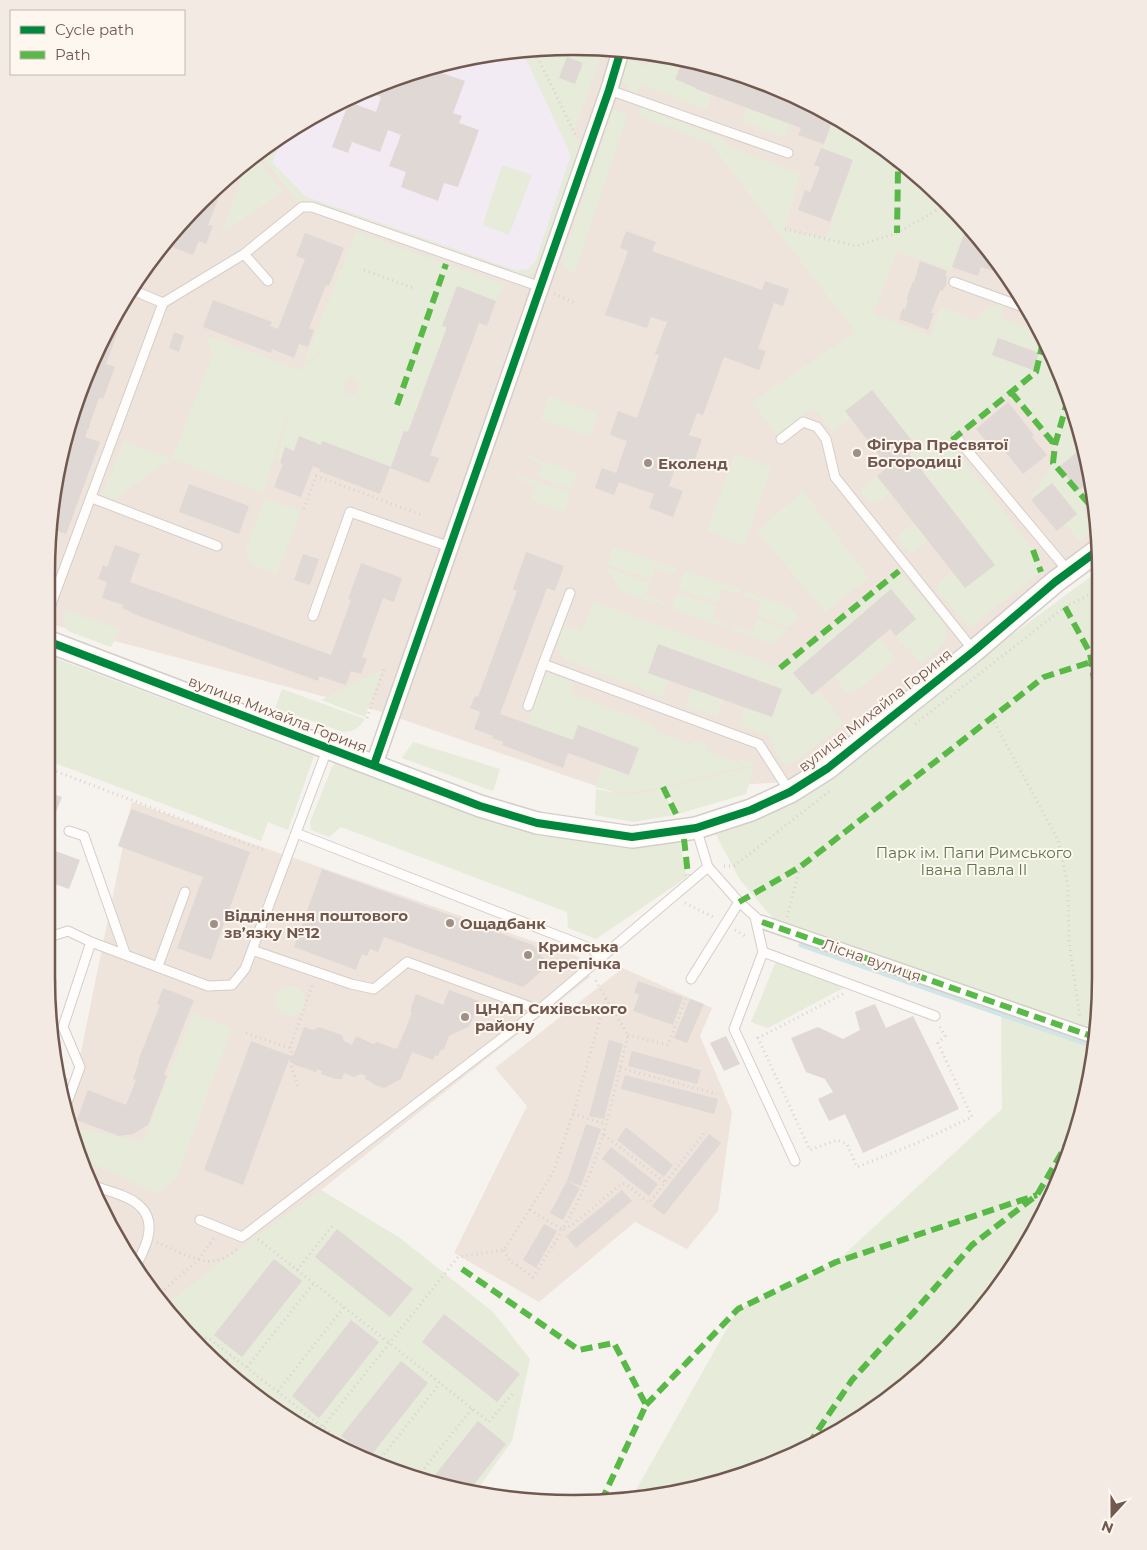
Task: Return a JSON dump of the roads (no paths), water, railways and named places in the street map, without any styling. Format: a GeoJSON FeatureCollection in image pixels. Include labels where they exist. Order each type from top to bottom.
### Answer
{"type":"FeatureCollection","features":[{"type":"Feature","properties":{"kind":"street"},"geometry":{"type":"LineString","coordinates":[[374,765],[619,57]]}},
{"type":"Feature","properties":{"kind":"street","name":"вулиця Михайла Гориня"},"geometry":{"type":"LineString","coordinates":[[55,644],[480,806],[537,824],[632,837],[696,828],[750,810],[790,792],[828,768],[1091,555]]}},
{"type":"Feature","properties":{"kind":"street","name":"Лісна вулиця"},"geometry":{"type":"LineString","coordinates":[[759,919],[784,930],[1088,1035]]}},
{"type":"Feature","properties":{"kind":"lane"},"geometry":{"type":"LineString","coordinates":[[609,90],[788,152]]}},
{"type":"Feature","properties":{"kind":"lane"},"geometry":{"type":"LineString","coordinates":[[55,594],[163,303],[244,254],[302,207],[313,204],[540,286]]}},
{"type":"Feature","properties":{"kind":"lane"},"geometry":{"type":"LineString","coordinates":[[244,254],[268,281]]}},
{"type":"Feature","properties":{"kind":"lane"},"geometry":{"type":"LineString","coordinates":[[954,282],[1017,305]]}},
{"type":"Feature","properties":{"kind":"lane"},"geometry":{"type":"LineString","coordinates":[[138,292],[163,303]]}},
{"type":"Feature","properties":{"kind":"lane"},"geometry":{"type":"LineString","coordinates":[[781,440],[803,422],[817,427],[826,439],[835,477],[974,651]]}},
{"type":"Feature","properties":{"kind":"lane"},"geometry":{"type":"LineString","coordinates":[[956,436],[1069,572]]}},
{"type":"Feature","properties":{"kind":"lane"},"geometry":{"type":"LineString","coordinates":[[92,498],[217,546]]}},
{"type":"Feature","properties":{"kind":"lane"},"geometry":{"type":"LineString","coordinates":[[313,616],[350,512],[450,547]]}},
{"type":"Feature","properties":{"kind":"lane"},"geometry":{"type":"LineString","coordinates":[[528,706],[570,593]]}},
{"type":"Feature","properties":{"kind":"lane"},"geometry":{"type":"LineString","coordinates":[[543,664],[759,744],[790,792]]}},
{"type":"Feature","properties":{"kind":"lane"},"geometry":{"type":"LineString","coordinates":[[55,935],[68,931],[208,986],[232,985],[245,969],[328,747]]}},
{"type":"Feature","properties":{"kind":"lane","name":"Лісна вулиця"},"geometry":{"type":"LineString","coordinates":[[696,828],[708,868],[739,902],[759,919]]}},
{"type":"Feature","properties":{"kind":"lane"},"geometry":{"type":"LineString","coordinates":[[69,830],[84,836],[125,953]]}},
{"type":"Feature","properties":{"kind":"lane"},"geometry":{"type":"LineString","coordinates":[[296,833],[592,949],[602,959]]}},
{"type":"Feature","properties":{"kind":"lane"},"geometry":{"type":"LineString","coordinates":[[200,1220],[242,1237],[539,1010],[708,868]]}},
{"type":"Feature","properties":{"kind":"lane"},"geometry":{"type":"LineString","coordinates":[[158,966],[185,892]]}},
{"type":"Feature","properties":{"kind":"lane"},"geometry":{"type":"LineString","coordinates":[[691,979],[739,902]]}},
{"type":"Feature","properties":{"kind":"lane"},"geometry":{"type":"LineString","coordinates":[[759,919],[763,952],[734,1029],[795,1161]]}},
{"type":"Feature","properties":{"kind":"lane"},"geometry":{"type":"LineString","coordinates":[[69,1096],[80,1067],[63,1027],[92,942]]}},
{"type":"Feature","properties":{"kind":"lane"},"geometry":{"type":"LineString","coordinates":[[252,950],[351,984],[374,989],[407,962],[539,1010]]}},
{"type":"Feature","properties":{"kind":"lane"},"geometry":{"type":"LineString","coordinates":[[763,952],[934,1016]]}},
{"type":"Feature","properties":{"kind":"lane"},"geometry":{"type":"LineString","coordinates":[[100,1188],[128,1198],[143,1208],[149,1221],[148,1237],[139,1260]]}},
{"type":"Feature","properties":{"kind":"waterway"},"geometry":{"type":"LineString","coordinates":[[801,945],[1088,1044]]}},
{"type":"Feature","properties":{"kind":"place","name":"Фігура Пресвятої Богородиці"},"geometry":{"type":"Point","coordinates":[857,453]}},
{"type":"Feature","properties":{"kind":"place","name":"Еколенд"},"geometry":{"type":"Point","coordinates":[648,463]}},
{"type":"Feature","properties":{"kind":"place","name":"Ощадбанк"},"geometry":{"type":"Point","coordinates":[450,923]}},
{"type":"Feature","properties":{"kind":"place","name":"Відділення поштового зв’язку №12"},"geometry":{"type":"Point","coordinates":[214,924]}},
{"type":"Feature","properties":{"kind":"place","name":"Кримська перепічка"},"geometry":{"type":"Point","coordinates":[528,955]}},
{"type":"Feature","properties":{"kind":"place","name":"ЦНАП Сихівського району"},"geometry":{"type":"Point","coordinates":[465,1017]}},
{"type":"Feature","properties":{"kind":"park label","name":"Парк ім. Папи Римського Івана Павла ІІ"},"geometry":{"type":"Point","coordinates":[974,860]}}]}
